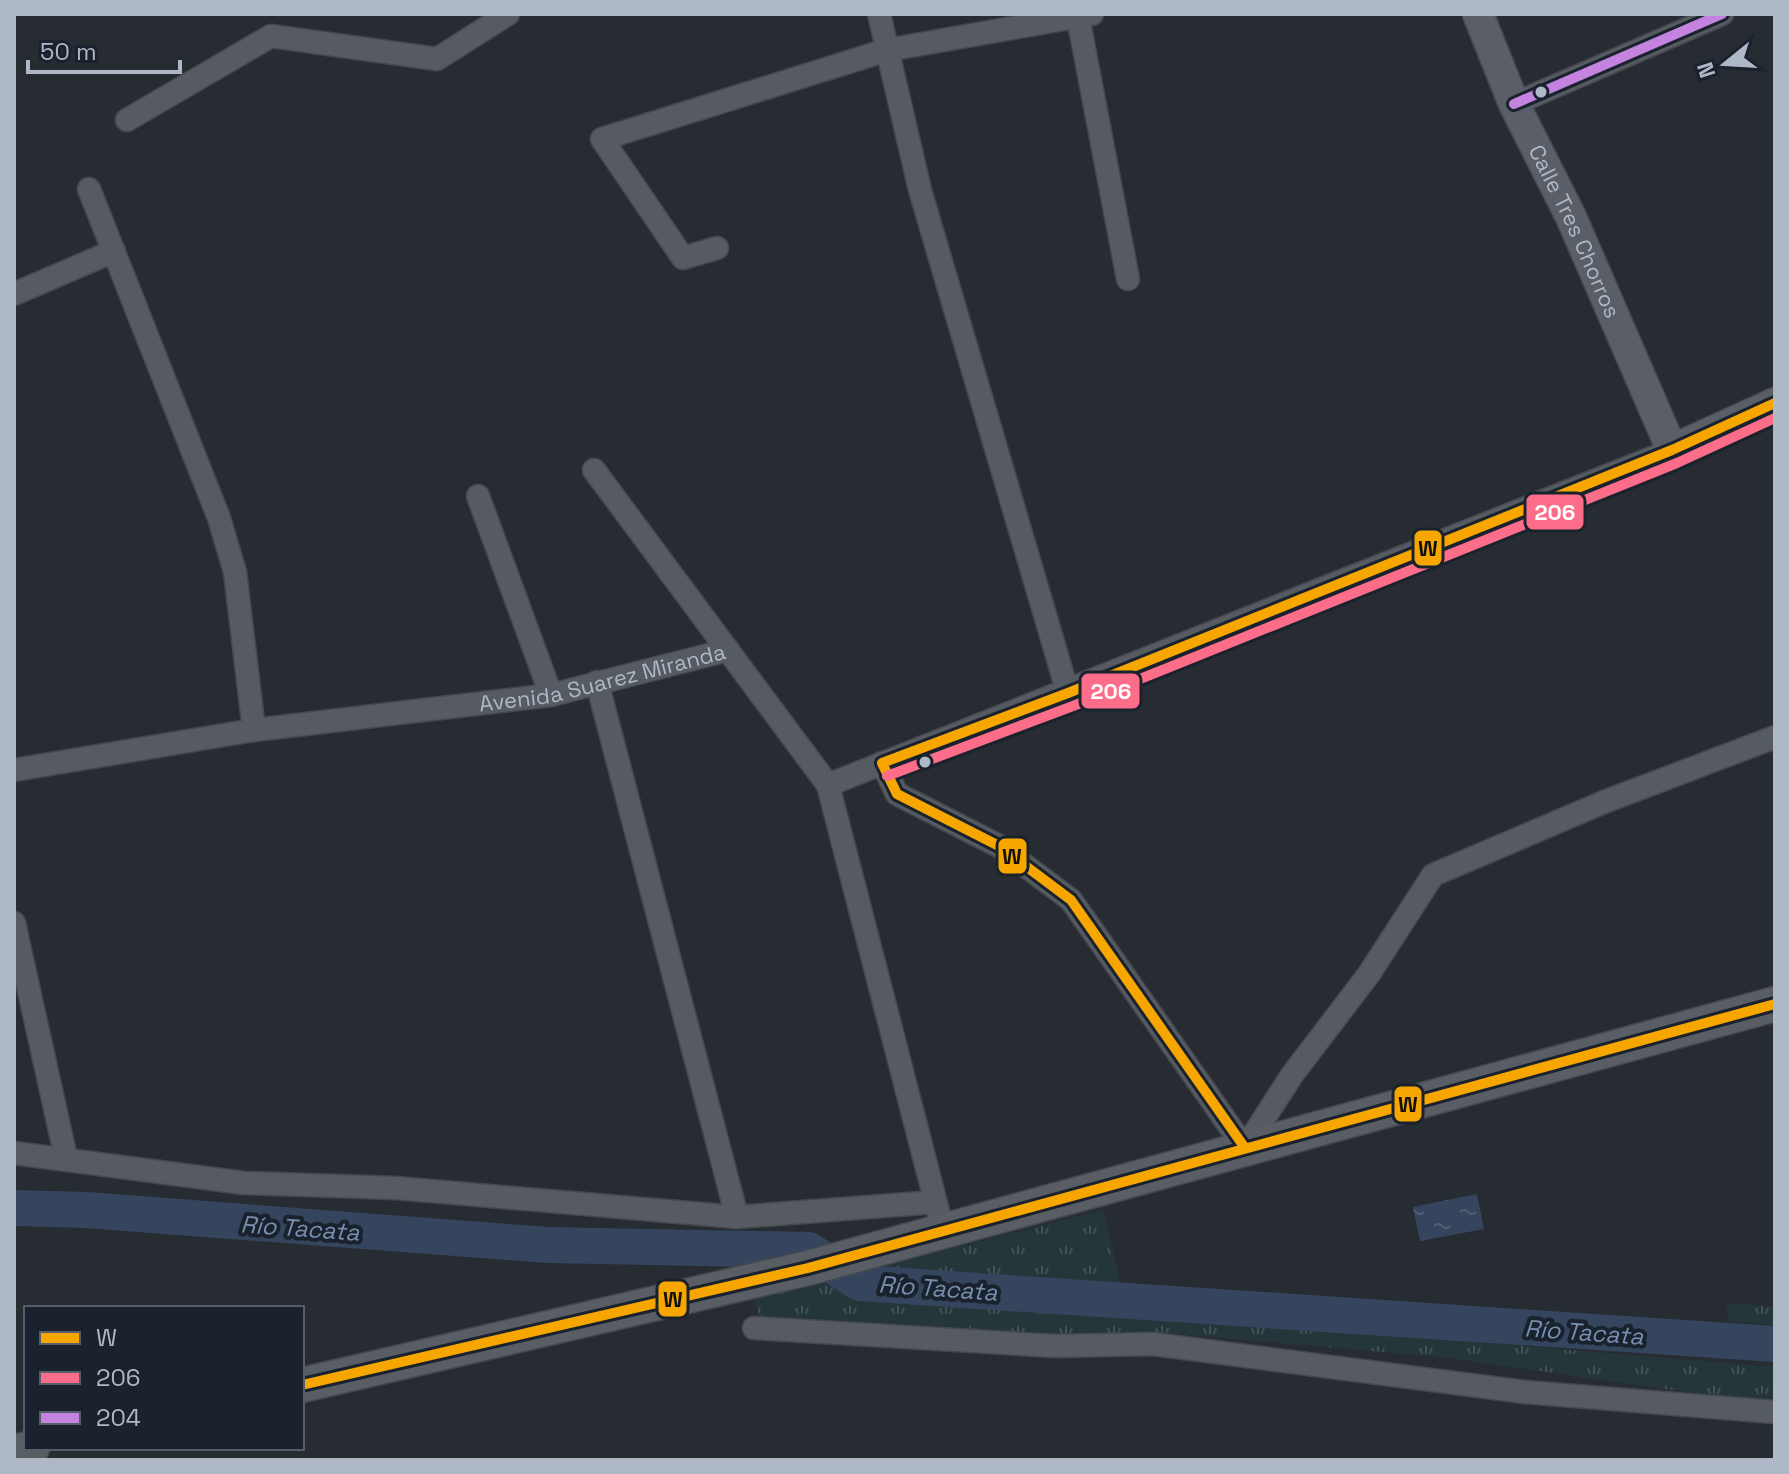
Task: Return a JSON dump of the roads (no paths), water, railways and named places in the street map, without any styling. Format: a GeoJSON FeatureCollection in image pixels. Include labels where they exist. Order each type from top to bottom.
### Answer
{"type":"FeatureCollection","features":[{"type":"Feature","properties":{"kind":"main road","name":"Calle Tres Chorros"},"geometry":{"type":"LineString","coordinates":[[1478,14],[1514,104],[1571,217],[1672,450]]}},
{"type":"Feature","properties":{"kind":"main road"},"geometry":{"type":"LineString","coordinates":[[1672,450],[1775,403]]}},
{"type":"Feature","properties":{"kind":"main road"},"geometry":{"type":"LineString","coordinates":[[304,1385],[808,1268],[861,1253],[939,1217],[1245,1148],[1775,1004]]}},
{"type":"Feature","properties":{"kind":"street"},"geometry":{"type":"LineString","coordinates":[[127,120],[271,36],[437,59],[508,14]]}},
{"type":"Feature","properties":{"kind":"street"},"geometry":{"type":"LineString","coordinates":[[879,14],[920,190],[1068,693]]}},
{"type":"Feature","properties":{"kind":"street"},"geometry":{"type":"LineString","coordinates":[[1514,104],[1722,14]]}},
{"type":"Feature","properties":{"kind":"street"},"geometry":{"type":"LineString","coordinates":[[717,248],[683,258],[602,139],[887,50],[1085,16],[1128,279]]}},
{"type":"Feature","properties":{"kind":"street"},"geometry":{"type":"LineString","coordinates":[[89,189],[219,518],[235,572],[254,730]]}},
{"type":"Feature","properties":{"kind":"street"},"geometry":{"type":"LineString","coordinates":[[14,294],[114,251]]}},
{"type":"Feature","properties":{"kind":"street"},"geometry":{"type":"LineString","coordinates":[[14,1153],[244,1183],[396,1188],[737,1217],[939,1217],[828,785],[1068,693],[1672,450]]}},
{"type":"Feature","properties":{"kind":"street"},"geometry":{"type":"LineString","coordinates":[[594,470],[728,650]]}},
{"type":"Feature","properties":{"kind":"street"},"geometry":{"type":"LineString","coordinates":[[478,496],[551,695]]}},
{"type":"Feature","properties":{"kind":"street","name":"Avenida Suarez Miranda"},"geometry":{"type":"LineString","coordinates":[[14,770],[254,730],[551,695],[728,650],[828,785]]}},
{"type":"Feature","properties":{"kind":"street"},"geometry":{"type":"LineString","coordinates":[[597,682],[737,1217]]}},
{"type":"Feature","properties":{"kind":"street"},"geometry":{"type":"LineString","coordinates":[[882,763],[897,794],[999,846],[1071,900],[1245,1148],[1292,1075],[1369,974],[1433,875],[1604,802],[1775,737]]}},
{"type":"Feature","properties":{"kind":"street"},"geometry":{"type":"LineString","coordinates":[[14,923],[66,1158]]}},
{"type":"Feature","properties":{"kind":"street"},"geometry":{"type":"LineString","coordinates":[[754,1328],[1055,1346],[1153,1344],[1525,1392],[1775,1412]]}},
{"type":"Feature","properties":{"kind":"water"},"geometry":{"type":"Polygon","coordinates":[[[1477,1194],[1484,1229],[1420,1241],[1413,1207],[1477,1194]]]}},
{"type":"Feature","properties":{"kind":"waterway","name":"Río Tacata"},"geometry":{"type":"LineString","coordinates":[[14,1208],[87,1210],[548,1245],[809,1250],[859,1283],[1775,1344]]}}]}
